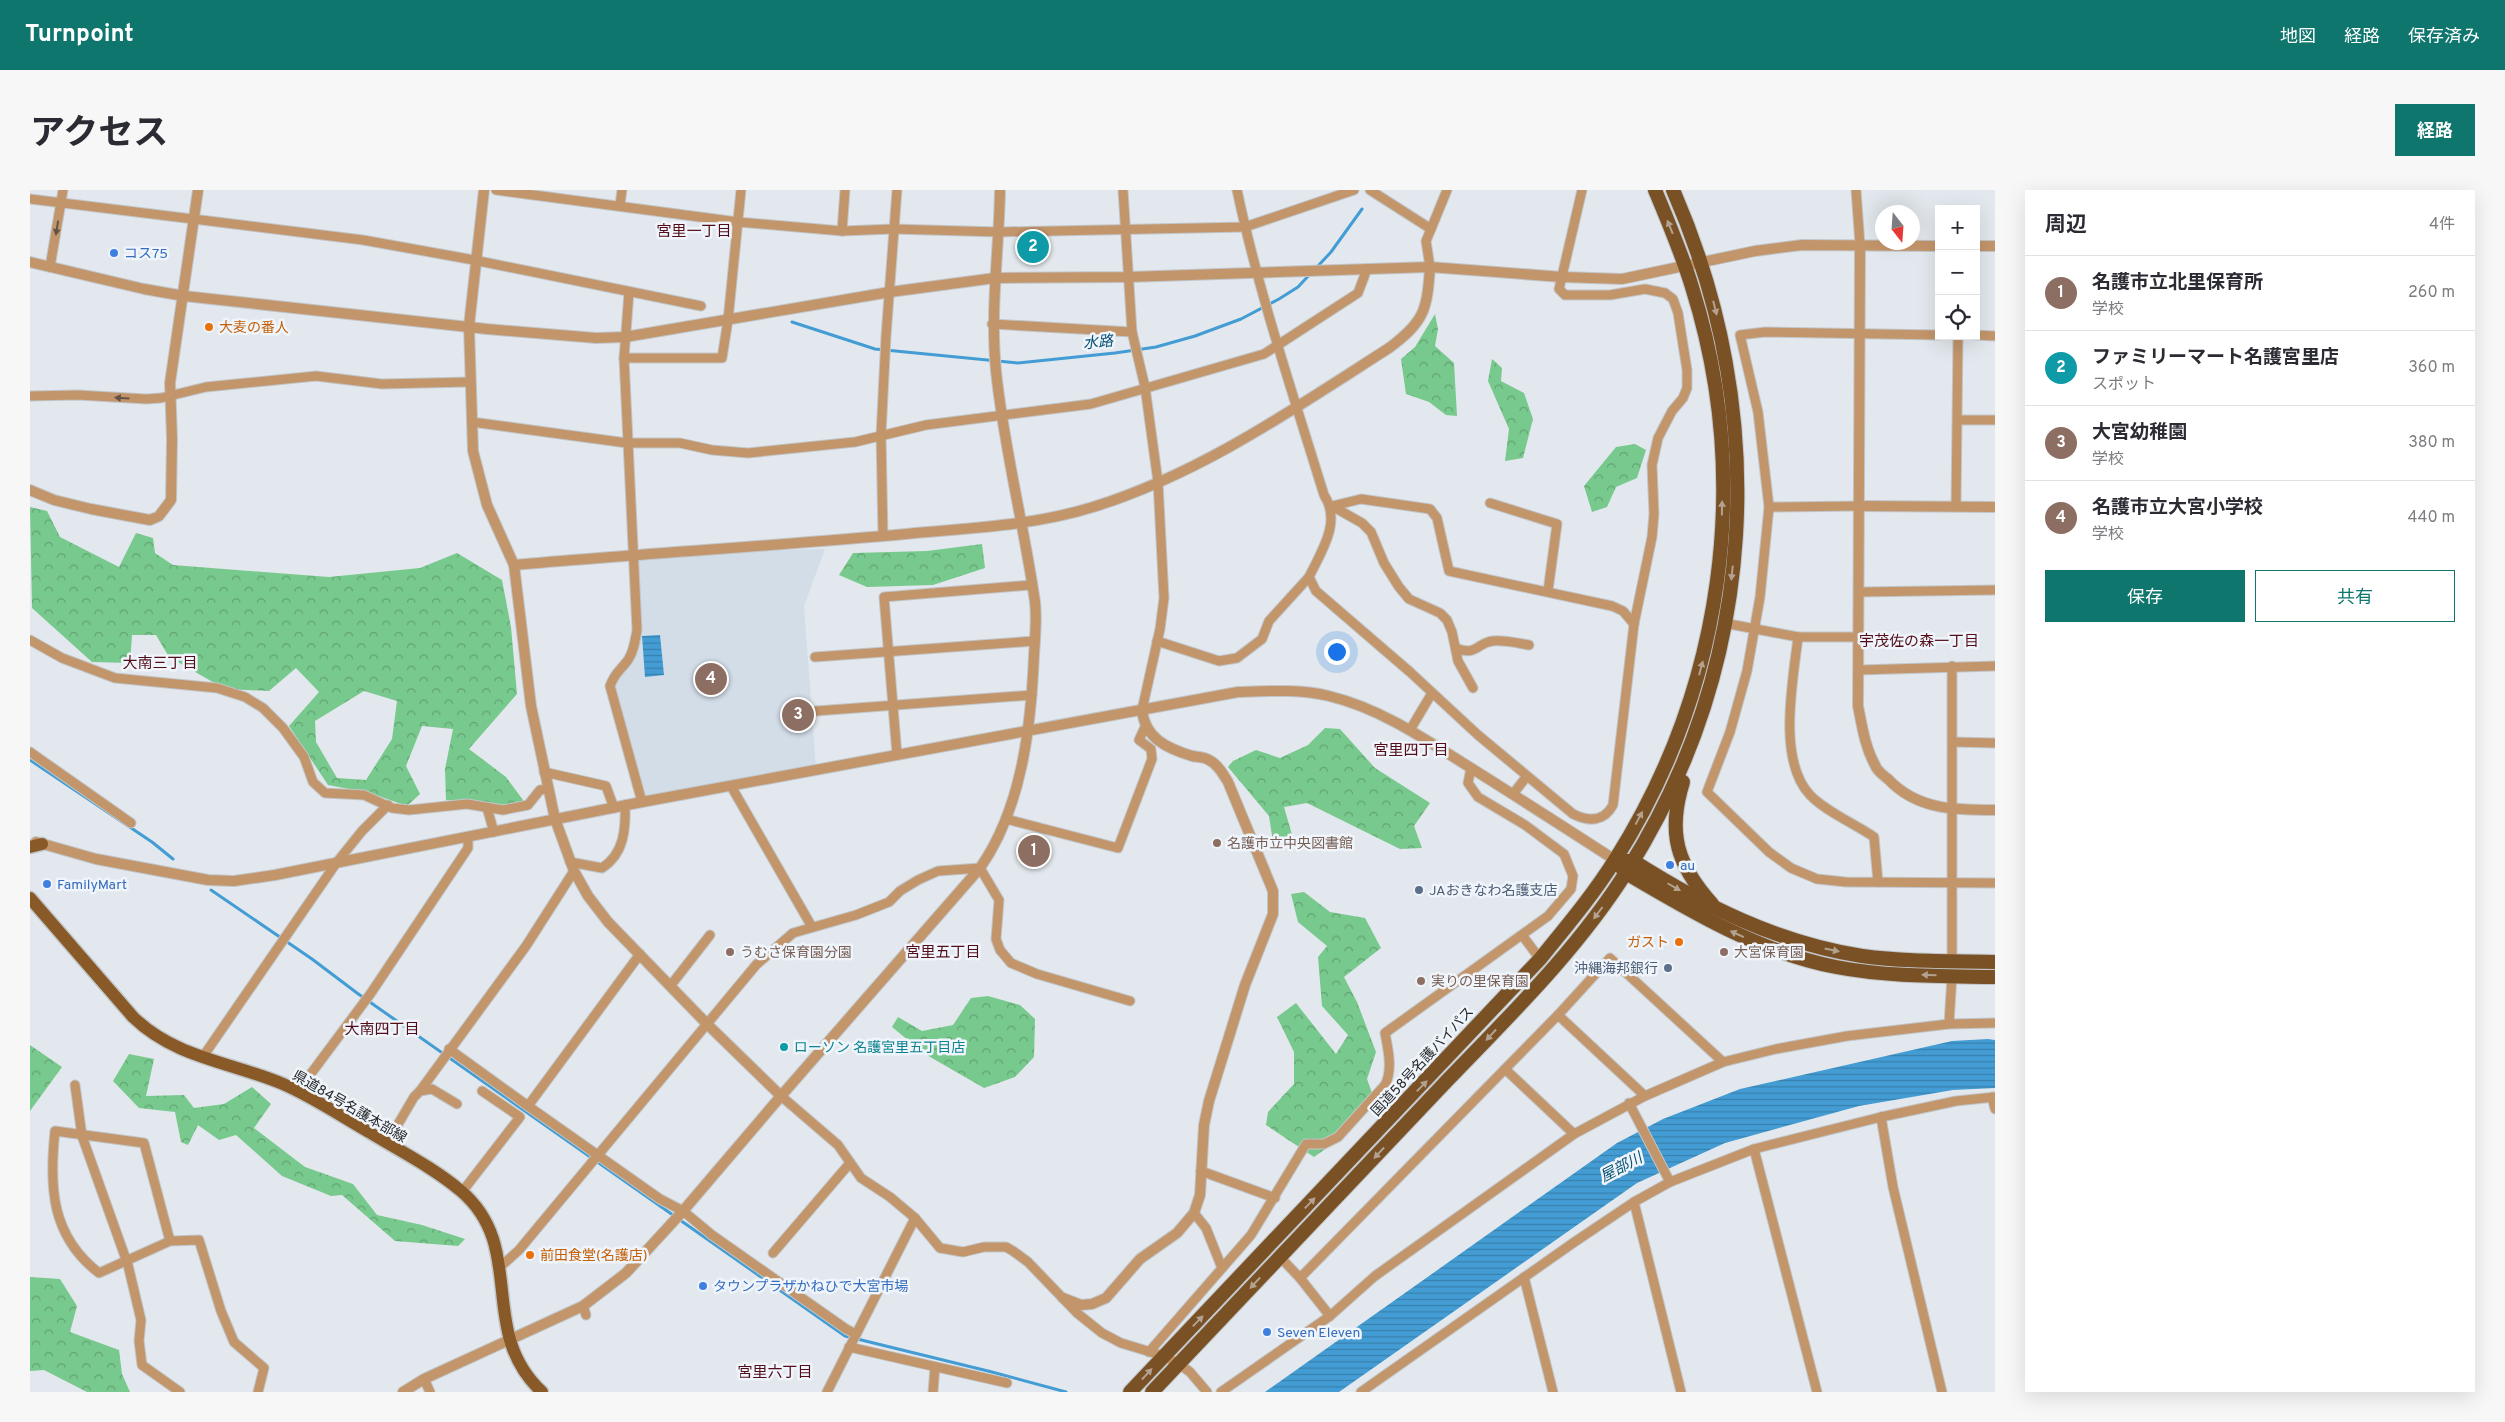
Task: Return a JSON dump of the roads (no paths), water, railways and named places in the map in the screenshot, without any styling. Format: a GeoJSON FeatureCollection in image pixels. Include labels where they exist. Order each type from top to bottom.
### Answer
{"type":"FeatureCollection","features":[{"type":"Feature","properties":{"kind":"highway","name":"国道58号名護バイパス"},"geometry":{"type":"LineString","coordinates":[[1130,1392],[1540,959],[1577,914],[1615,860],[1662,773],[1684,721],[1706,651],[1715,600],[1722,508],[1721,446],[1710,358],[1685,265],[1654,190]]}},
{"type":"Feature","properties":{"kind":"highway"},"geometry":{"type":"LineString","coordinates":[[1152,1392],[1555,965],[1594,918],[1629,867],[1661,812],[1684,761],[1704,704],[1724,622],[1737,525],[1738,464],[1735,420],[1724,347],[1702,261],[1673,190]]}},
{"type":"Feature","properties":{"kind":"highway"},"geometry":{"type":"LineString","coordinates":[[1684,761],[1684,777],[1675,810],[1675,828],[1680,854],[1688,873],[1700,890],[1721,911]]}},
{"type":"Feature","properties":{"kind":"highway"},"geometry":{"type":"LineString","coordinates":[[1615,860],[1721,911],[1787,939],[1838,952],[1890,959],[1995,962]]}},
{"type":"Feature","properties":{"kind":"highway"},"geometry":{"type":"LineString","coordinates":[[1629,867],[1705,919],[1783,953],[1858,970],[1995,977]]}},
{"type":"Feature","properties":{"kind":"main road","name":"県道84号名護本部線"},"geometry":{"type":"LineString","coordinates":[[31,900],[141,1024],[168,1044],[202,1058],[261,1075],[298,1091],[387,1143],[462,1192],[490,1228],[500,1267],[504,1319],[508,1340],[522,1369],[542,1392]]}},
{"type":"Feature","properties":{"kind":"street"},"geometry":{"type":"LineString","coordinates":[[50,267],[63,190]]}},
{"type":"Feature","properties":{"kind":"street"},"geometry":{"type":"LineString","coordinates":[[30,490],[54,500],[150,520],[159,516],[171,500],[172,439],[170,395],[198,190]]}},
{"type":"Feature","properties":{"kind":"street"},"geometry":{"type":"LineString","coordinates":[[484,190],[474,260],[469,326],[469,382],[474,451],[479,480],[497,528],[514,565],[531,706],[555,819],[572,866],[598,909],[707,1024],[781,1096],[838,1145],[862,1178],[890,1197],[915,1218],[940,1248],[963,1252],[984,1248],[1006,1247],[1028,1262],[1063,1298],[1102,1333],[1122,1343],[1164,1356],[1179,1364],[1190,1372],[1207,1392]]}},
{"type":"Feature","properties":{"kind":"street"},"geometry":{"type":"LineString","coordinates":[[496,190],[738,222],[842,231],[893,229],[1000,232],[1245,227],[1354,190]]}},
{"type":"Feature","properties":{"kind":"street"},"geometry":{"type":"LineString","coordinates":[[620,206],[622,190]]}},
{"type":"Feature","properties":{"kind":"street"},"geometry":{"type":"LineString","coordinates":[[624,358],[722,358],[728,320],[741,190]]}},
{"type":"Feature","properties":{"kind":"street"},"geometry":{"type":"LineString","coordinates":[[842,231],[845,190]]}},
{"type":"Feature","properties":{"kind":"street"},"geometry":{"type":"LineString","coordinates":[[883,536],[881,435],[897,190]]}},
{"type":"Feature","properties":{"kind":"street"},"geometry":{"type":"LineString","coordinates":[[403,1392],[424,1379],[508,1340],[585,1310],[626,1273],[682,1212],[980,868],[1000,834],[1015,791],[1028,731],[1035,641],[1035,604],[1001,415],[992,324],[1000,232],[1000,190]]}},
{"type":"Feature","properties":{"kind":"street"},"geometry":{"type":"LineString","coordinates":[[1006,819],[1118,848],[1152,759],[1151,749],[1139,740],[1144,727],[1142,710],[1164,598],[1158,482],[1145,387],[1132,332],[1123,190]]}},
{"type":"Feature","properties":{"kind":"street"},"geometry":{"type":"LineString","coordinates":[[1237,190],[1256,271],[1324,495],[1332,506],[1362,523],[1371,532],[1384,563],[1399,587],[1410,599],[1440,613],[1447,620],[1456,648],[1458,662],[1473,688]]}},
{"type":"Feature","properties":{"kind":"street"},"geometry":{"type":"LineString","coordinates":[[1370,190],[1431,229]]}},
{"type":"Feature","properties":{"kind":"street"},"geometry":{"type":"LineString","coordinates":[[514,565],[631,554],[883,536],[1020,523],[1095,507],[1158,482],[1245,438],[1297,407],[1389,348],[1414,327],[1428,302],[1430,267],[1426,242],[1447,190]]}},
{"type":"Feature","properties":{"kind":"street"},"geometry":{"type":"LineString","coordinates":[[1309,578],[1321,597],[1573,814],[1584,819],[1600,819],[1609,813],[1613,805],[1634,624],[1652,537],[1654,514],[1652,465],[1658,438],[1672,411],[1683,398],[1687,388],[1681,325],[1673,299],[1665,293],[1645,289],[1610,295],[1565,295],[1559,289],[1582,190]]}},
{"type":"Feature","properties":{"kind":"street"},"geometry":{"type":"LineString","coordinates":[[1856,190],[1860,245],[1861,334],[1858,706],[1863,735],[1875,766],[1894,786],[1923,804],[1953,810],[1995,810]]}},
{"type":"Feature","properties":{"kind":"street"},"geometry":{"type":"LineString","coordinates":[[30,199],[363,240],[474,260],[701,306]]}},
{"type":"Feature","properties":{"kind":"street"},"geometry":{"type":"LineString","coordinates":[[30,262],[144,289],[184,296],[596,338],[625,337],[890,292],[995,278],[1128,277],[1256,271],[1430,267],[1562,277],[1622,278],[1702,261],[1802,245],[1935,246]]}},
{"type":"Feature","properties":{"kind":"street"},"geometry":{"type":"LineString","coordinates":[[1980,246],[1995,246]]}},
{"type":"Feature","properties":{"kind":"street"},"geometry":{"type":"LineString","coordinates":[[472,422],[627,444],[680,443],[712,450],[748,453],[855,442],[935,423],[1091,404],[1264,354],[1358,293],[1367,269]]}},
{"type":"Feature","properties":{"kind":"street"},"geometry":{"type":"LineString","coordinates":[[629,292],[624,358],[631,554],[636,630],[634,648],[627,662],[614,673],[610,686],[642,802]]}},
{"type":"Feature","properties":{"kind":"street"},"geometry":{"type":"LineString","coordinates":[[992,324],[1132,332]]}},
{"type":"Feature","properties":{"kind":"street"},"geometry":{"type":"LineString","coordinates":[[1935,334],[1765,332],[1740,335],[1758,412],[1769,507],[1755,628],[1747,670],[1730,732],[1707,792],[1769,852],[1791,868],[1817,879],[1995,884]]}},
{"type":"Feature","properties":{"kind":"street"},"geometry":{"type":"LineString","coordinates":[[1980,335],[1995,336]]}},
{"type":"Feature","properties":{"kind":"street"},"geometry":{"type":"LineString","coordinates":[[1956,506],[1959,420],[1958,340]]}},
{"type":"Feature","properties":{"kind":"street"},"geometry":{"type":"LineString","coordinates":[[30,396],[78,395],[146,399],[206,387],[316,376],[382,384],[469,382]]}},
{"type":"Feature","properties":{"kind":"street"},"geometry":{"type":"LineString","coordinates":[[1959,420],[1995,420]]}},
{"type":"Feature","properties":{"kind":"street"},"geometry":{"type":"LineString","coordinates":[[1332,506],[1361,499],[1430,509],[1436,518],[1449,571],[1612,606],[1623,611],[1634,624]]}},
{"type":"Feature","properties":{"kind":"street"},"geometry":{"type":"LineString","coordinates":[[1490,503],[1557,524],[1548,591]]}},
{"type":"Feature","properties":{"kind":"street"},"geometry":{"type":"LineString","coordinates":[[1157,641],[1219,661],[1237,658],[1262,638],[1269,622],[1309,578],[1330,534],[1332,506]]}},
{"type":"Feature","properties":{"kind":"street"},"geometry":{"type":"LineString","coordinates":[[1769,507],[1995,507]]}},
{"type":"Feature","properties":{"kind":"street"},"geometry":{"type":"LineString","coordinates":[[897,755],[884,597],[1031,585]]}},
{"type":"Feature","properties":{"kind":"street"},"geometry":{"type":"LineString","coordinates":[[1860,592],[1995,590]]}},
{"type":"Feature","properties":{"kind":"street"},"geometry":{"type":"LineString","coordinates":[[1724,622],[1798,638],[1859,637]]}},
{"type":"Feature","properties":{"kind":"street"},"geometry":{"type":"LineString","coordinates":[[1798,638],[1789,713],[1789,741],[1795,764],[1803,786],[1818,802],[1874,837],[1878,882]]}},
{"type":"Feature","properties":{"kind":"street"},"geometry":{"type":"LineString","coordinates":[[30,640],[62,658],[115,678],[217,688],[244,697],[263,708],[283,728],[304,756],[313,782],[325,793],[364,795],[392,808],[409,810],[467,804],[503,810],[528,805],[540,790],[548,789]]}},
{"type":"Feature","properties":{"kind":"street"},"geometry":{"type":"LineString","coordinates":[[815,657],[1035,641]]}},
{"type":"Feature","properties":{"kind":"street"},"geometry":{"type":"LineString","coordinates":[[1456,648],[1474,651],[1491,641],[1507,641],[1529,645]]}},
{"type":"Feature","properties":{"kind":"street"},"geometry":{"type":"LineString","coordinates":[[1952,666],[1952,961]]}},
{"type":"Feature","properties":{"kind":"street"},"geometry":{"type":"LineString","coordinates":[[1859,670],[1995,666]]}},
{"type":"Feature","properties":{"kind":"street"},"geometry":{"type":"LineString","coordinates":[[34,844],[96,860],[208,880],[255,878],[468,838],[625,805],[1238,692],[1287,691],[1328,696],[1370,709],[1410,730],[1615,860]]}},
{"type":"Feature","properties":{"kind":"street"},"geometry":{"type":"LineString","coordinates":[[1410,730],[1432,693]]}},
{"type":"Feature","properties":{"kind":"street"},"geometry":{"type":"LineString","coordinates":[[816,711],[892,707],[1032,695]]}},
{"type":"Feature","properties":{"kind":"street"},"geometry":{"type":"LineString","coordinates":[[1063,1298],[1081,1305],[1092,1304],[1106,1298],[1140,1259],[1178,1233],[1194,1213],[1200,1195],[1200,1171],[1208,1101],[1245,985],[1273,914],[1274,898],[1238,806],[1220,770],[1208,759],[1186,754],[1160,742],[1149,734],[1144,727]]}},
{"type":"Feature","properties":{"kind":"street"},"geometry":{"type":"LineString","coordinates":[[1953,742],[1995,743]]}},
{"type":"Feature","properties":{"kind":"street"},"geometry":{"type":"LineString","coordinates":[[30,752],[131,823]]}},
{"type":"Feature","properties":{"kind":"street"},"geometry":{"type":"LineString","coordinates":[[1150,1352],[1251,1235],[1306,1144],[1324,1144],[1338,1136],[1385,1085],[1389,1077],[1389,1068],[1385,1033],[1548,916],[1564,900],[1571,889],[1572,876],[1570,865],[1564,854],[1525,825],[1478,797],[1468,783],[1471,768]]}},
{"type":"Feature","properties":{"kind":"street"},"geometry":{"type":"LineString","coordinates":[[544,772],[606,786],[614,808]]}},
{"type":"Feature","properties":{"kind":"street"},"geometry":{"type":"LineString","coordinates":[[1513,794],[1527,776]]}},
{"type":"Feature","properties":{"kind":"street"},"geometry":{"type":"LineString","coordinates":[[730,786],[812,926]]}},
{"type":"Feature","properties":{"kind":"street"},"geometry":{"type":"LineString","coordinates":[[202,1058],[337,862],[362,831],[388,805]]}},
{"type":"Feature","properties":{"kind":"street"},"geometry":{"type":"LineString","coordinates":[[572,866],[602,868],[608,864],[623,840],[626,827],[625,805]]}},
{"type":"Feature","properties":{"kind":"street"},"geometry":{"type":"LineString","coordinates":[[487,808],[494,832]]}},
{"type":"Feature","properties":{"kind":"street"},"geometry":{"type":"LineString","coordinates":[[298,1091],[371,993],[458,864],[468,848],[468,838]]}},
{"type":"Feature","properties":{"kind":"street"},"geometry":{"type":"LineString","coordinates":[[387,1143],[414,1097],[526,946],[572,866]]}},
{"type":"Feature","properties":{"kind":"street"},"geometry":{"type":"LineString","coordinates":[[500,1267],[519,1250],[756,964],[794,933],[812,926],[856,915],[889,902],[900,891],[938,871],[980,868]]}},
{"type":"Feature","properties":{"kind":"street"},"geometry":{"type":"LineString","coordinates":[[980,868],[998,900],[996,939],[1000,950],[1011,963],[1037,974],[1130,1001]]}},
{"type":"Feature","properties":{"kind":"street"},"geometry":{"type":"LineString","coordinates":[[671,985],[710,935]]}},
{"type":"Feature","properties":{"kind":"street"},"geometry":{"type":"LineString","coordinates":[[1522,936],[1540,959]]}},
{"type":"Feature","properties":{"kind":"street"},"geometry":{"type":"LineString","coordinates":[[528,1106],[640,954]]}},
{"type":"Feature","properties":{"kind":"street"},"geometry":{"type":"LineString","coordinates":[[1300,1278],[1558,1015],[1610,958],[1723,1062]]}},
{"type":"Feature","properties":{"kind":"street"},"geometry":{"type":"LineString","coordinates":[[1949,1024],[1952,976]]}},
{"type":"Feature","properties":{"kind":"street"},"geometry":{"type":"LineString","coordinates":[[1558,1015],[1645,1096]]}},
{"type":"Feature","properties":{"kind":"street"},"geometry":{"type":"LineString","coordinates":[[1221,1392],[1330,1316],[1376,1276],[1574,1134],[1629,1103],[1723,1062],[1847,1036],[1949,1024],[1995,1023]]}},
{"type":"Feature","properties":{"kind":"street"},"geometry":{"type":"LineString","coordinates":[[447,1053],[528,1106],[660,1199],[682,1212],[846,1329],[856,1334]]}},
{"type":"Feature","properties":{"kind":"street"},"geometry":{"type":"LineString","coordinates":[[1505,1069],[1574,1134]]}},
{"type":"Feature","properties":{"kind":"street"},"geometry":{"type":"LineString","coordinates":[[75,1086],[82,1136],[126,1260],[141,1320],[139,1342],[142,1365],[177,1391]]}},
{"type":"Feature","properties":{"kind":"street"},"geometry":{"type":"LineString","coordinates":[[420,1091],[432,1089],[457,1104]]}},
{"type":"Feature","properties":{"kind":"street"},"geometry":{"type":"LineString","coordinates":[[462,1192],[506,1138],[520,1117],[482,1091]]}},
{"type":"Feature","properties":{"kind":"street"},"geometry":{"type":"LineString","coordinates":[[1361,1392],[1524,1277],[1668,1179],[1754,1149],[1881,1117],[1956,1101],[1993,1097],[1995,1109]]}},
{"type":"Feature","properties":{"kind":"street"},"geometry":{"type":"LineString","coordinates":[[1629,1103],[1638,1125],[1668,1179]]}},
{"type":"Feature","properties":{"kind":"street"},"geometry":{"type":"LineString","coordinates":[[1881,1117],[1893,1187],[1942,1392]]}},
{"type":"Feature","properties":{"kind":"street"},"geometry":{"type":"LineString","coordinates":[[170,1241],[144,1143],[55,1131],[51,1172],[58,1215],[66,1234],[99,1273],[170,1241],[199,1240],[221,1311],[234,1342],[264,1368],[258,1392]]}},
{"type":"Feature","properties":{"kind":"street"},"geometry":{"type":"LineString","coordinates":[[1754,1149],[1817,1392]]}},
{"type":"Feature","properties":{"kind":"street"},"geometry":{"type":"LineString","coordinates":[[773,1253],[850,1163]]}},
{"type":"Feature","properties":{"kind":"street"},"geometry":{"type":"LineString","coordinates":[[1200,1171],[1275,1198]]}},
{"type":"Feature","properties":{"kind":"street"},"geometry":{"type":"LineString","coordinates":[[1634,1202],[1681,1392]]}},
{"type":"Feature","properties":{"kind":"street"},"geometry":{"type":"LineString","coordinates":[[1194,1213],[1206,1228],[1222,1268]]}},
{"type":"Feature","properties":{"kind":"street"},"geometry":{"type":"LineString","coordinates":[[827,1392],[915,1218]]}},
{"type":"Feature","properties":{"kind":"street"},"geometry":{"type":"LineString","coordinates":[[1280,1257],[1300,1278],[1330,1316]]}},
{"type":"Feature","properties":{"kind":"street"},"geometry":{"type":"LineString","coordinates":[[1524,1277],[1553,1392]]}},
{"type":"Feature","properties":{"kind":"street"},"geometry":{"type":"LineString","coordinates":[[849,1347],[1007,1383]]}},
{"type":"Feature","properties":{"kind":"street"},"geometry":{"type":"LineString","coordinates":[[933,1392],[935,1367]]}},
{"type":"Feature","properties":{"kind":"street"},"geometry":{"type":"LineString","coordinates":[[424,1379],[430,1392]]}},
{"type":"Feature","properties":{"kind":"water"},"geometry":{"type":"Polygon","coordinates":[[[660,635],[664,675],[645,677],[642,636],[660,635]]]}},
{"type":"Feature","properties":{"kind":"water","name":"屋部川"},"geometry":{"type":"Polygon","coordinates":[[[1995,1040],[1995,1088],[1953,1090],[1859,1106],[1725,1143],[1637,1183],[1339,1392],[1265,1392],[1617,1143],[1663,1119],[1740,1089],[1952,1041],[1995,1040]]]}},
{"type":"Feature","properties":{"kind":"waterway","name":"水路"},"geometry":{"type":"LineString","coordinates":[[1317,267],[1331,252],[1362,209]]}},
{"type":"Feature","properties":{"kind":"waterway","name":"水路"},"geometry":{"type":"LineString","coordinates":[[792,322],[875,349],[1018,363],[1156,347],[1195,336],[1241,319],[1279,299],[1298,287],[1311,273]]}},
{"type":"Feature","properties":{"kind":"waterway"},"geometry":{"type":"LineString","coordinates":[[30,760],[152,842],[173,859]]}},
{"type":"Feature","properties":{"kind":"waterway"},"geometry":{"type":"LineString","coordinates":[[211,890],[312,959],[357,993],[845,1336],[1066,1392]]}},
{"type":"Feature","properties":{"kind":"place","name":"ファミリーマート名護宮里店"},"geometry":{"type":"Point","coordinates":[1033,247]}},
{"type":"Feature","properties":{"kind":"place","name":"コス75"},"geometry":{"type":"Point","coordinates":[114,253]}},
{"type":"Feature","properties":{"kind":"place","name":"大麦の番人"},"geometry":{"type":"Point","coordinates":[209,327]}},
{"type":"Feature","properties":{"kind":"place","name":"名護市立大宮小学校"},"geometry":{"type":"Point","coordinates":[711,679]}},
{"type":"Feature","properties":{"kind":"place","name":"大宮幼稚園"},"geometry":{"type":"Point","coordinates":[798,715]}},
{"type":"Feature","properties":{"kind":"place","name":"名護市立中央図書館"},"geometry":{"type":"Point","coordinates":[1217,843]}},
{"type":"Feature","properties":{"kind":"place","name":"名護市立北里保育所"},"geometry":{"type":"Point","coordinates":[1034,851]}},
{"type":"Feature","properties":{"kind":"place","name":"au"},"geometry":{"type":"Point","coordinates":[1670,865]}},
{"type":"Feature","properties":{"kind":"place","name":"FamilyMart"},"geometry":{"type":"Point","coordinates":[47,884]}},
{"type":"Feature","properties":{"kind":"place","name":"JAおきなわ名護支店"},"geometry":{"type":"Point","coordinates":[1419,890]}},
{"type":"Feature","properties":{"kind":"place","name":"ガスト"},"geometry":{"type":"Point","coordinates":[1679,942]}},
{"type":"Feature","properties":{"kind":"place","name":"うむさ保育園分園"},"geometry":{"type":"Point","coordinates":[730,952]}},
{"type":"Feature","properties":{"kind":"place","name":"大宮保育園"},"geometry":{"type":"Point","coordinates":[1724,952]}},
{"type":"Feature","properties":{"kind":"place","name":"沖縄海邦銀行"},"geometry":{"type":"Point","coordinates":[1668,968]}},
{"type":"Feature","properties":{"kind":"place","name":"実りの里保育園"},"geometry":{"type":"Point","coordinates":[1421,981]}},
{"type":"Feature","properties":{"kind":"place","name":"ローソン 名護宮里五丁目店"},"geometry":{"type":"Point","coordinates":[784,1047]}},
{"type":"Feature","properties":{"kind":"place","name":"前田食堂(名護店)"},"geometry":{"type":"Point","coordinates":[530,1255]}},
{"type":"Feature","properties":{"kind":"place","name":"タウンプラザかねひで大宮市場"},"geometry":{"type":"Point","coordinates":[703,1286]}},
{"type":"Feature","properties":{"kind":"place","name":"Seven Eleven"},"geometry":{"type":"Point","coordinates":[1267,1332]}},
{"type":"Feature","properties":{"kind":"district","name":"宮里一丁目"},"geometry":{"type":"Point","coordinates":[694,231]}},
{"type":"Feature","properties":{"kind":"district","name":"宇茂佐の森一丁目"},"geometry":{"type":"Point","coordinates":[1919,641]}},
{"type":"Feature","properties":{"kind":"district","name":"大南三丁目"},"geometry":{"type":"Point","coordinates":[160,663]}},
{"type":"Feature","properties":{"kind":"district","name":"宮里四丁目"},"geometry":{"type":"Point","coordinates":[1411,750]}},
{"type":"Feature","properties":{"kind":"district","name":"宮里五丁目"},"geometry":{"type":"Point","coordinates":[943,952]}},
{"type":"Feature","properties":{"kind":"district","name":"大南四丁目"},"geometry":{"type":"Point","coordinates":[382,1029]}},
{"type":"Feature","properties":{"kind":"district","name":"宮里六丁目"},"geometry":{"type":"Point","coordinates":[775,1372]}}]}
